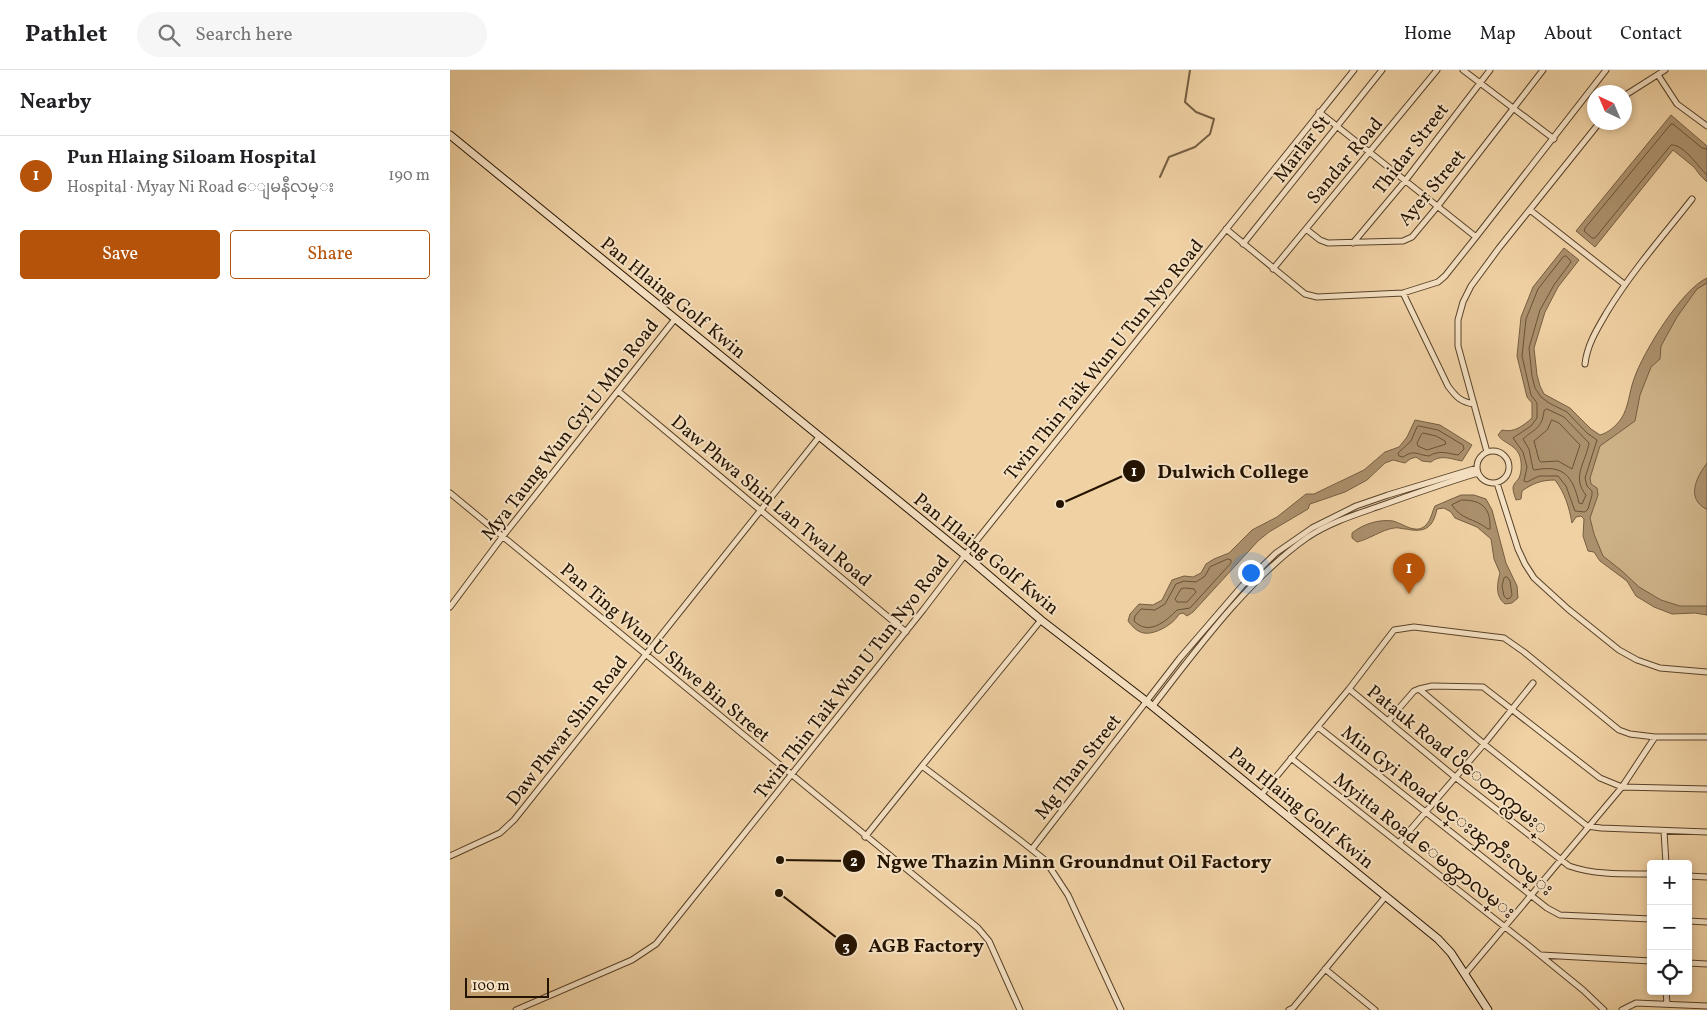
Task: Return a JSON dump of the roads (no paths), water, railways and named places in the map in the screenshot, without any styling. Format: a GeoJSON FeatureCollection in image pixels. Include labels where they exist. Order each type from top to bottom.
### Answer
{"type":"FeatureCollection","features":[{"type":"Feature","properties":{"kind":"street","name":"Twin Thin Taik Wun U Tun Nyo Road"},"geometry":{"type":"LineString","coordinates":[[516,1010],[632,960],[656,944],[1354,70]]}},
{"type":"Feature","properties":{"kind":"street","name":"Marlar St"},"geometry":{"type":"LineString","coordinates":[[1243,244],[1382,70]]}},
{"type":"Feature","properties":{"kind":"street","name":"Sandar Road"},"geometry":{"type":"LineString","coordinates":[[1274,269],[1437,70]]}},
{"type":"Feature","properties":{"kind":"street"},"geometry":{"type":"LineString","coordinates":[[1463,70],[1554,139]]}},
{"type":"Feature","properties":{"kind":"street","name":"Thidar Street"},"geometry":{"type":"LineString","coordinates":[[1353,243],[1405,180],[1490,70]]}},
{"type":"Feature","properties":{"kind":"street","name":"Ayer Street"},"geometry":{"type":"LineString","coordinates":[[1306,229],[1320,240],[1328,243],[1403,241],[1412,237],[1438,207],[1543,70]]}},
{"type":"Feature","properties":{"kind":"street"},"geometry":{"type":"LineString","coordinates":[[1226,229],[1305,294],[1317,297],[1403,293],[1438,282],[1476,238],[1606,70]]}},
{"type":"Feature","properties":{"kind":"street"},"geometry":{"type":"LineString","coordinates":[[1632,91],[1665,70]]}},
{"type":"Feature","properties":{"kind":"street"},"geometry":{"type":"LineString","coordinates":[[1658,75],[1678,104],[1707,126]]}},
{"type":"Feature","properties":{"kind":"street"},"geometry":{"type":"LineString","coordinates":[[1319,112],[1476,238]]}},
{"type":"Feature","properties":{"kind":"street"},"geometry":{"type":"LineString","coordinates":[[1487,452],[1458,346],[1458,320],[1463,302],[1479,274],[1594,130]]}},
{"type":"Feature","properties":{"kind":"street","name":"Pan Hlaing Golf Kwin"},"geometry":{"type":"LineString","coordinates":[[450,135],[965,555],[1041,620],[1149,704],[1438,938],[1451,953],[1488,1010]]}},
{"type":"Feature","properties":{"kind":"street"},"geometry":{"type":"LineString","coordinates":[[1585,364],[1587,351],[1596,332],[1624,284],[1692,199]]}},
{"type":"Feature","properties":{"kind":"street"},"geometry":{"type":"LineString","coordinates":[[1530,210],[1624,284]]}},
{"type":"Feature","properties":{"kind":"street"},"geometry":{"type":"LineString","coordinates":[[1403,293],[1456,397],[1464,402],[1474,404]]}},
{"type":"Feature","properties":{"kind":"street","name":"Mya Taung Wun Gyi U Mho Road"},"geometry":{"type":"LineString","coordinates":[[450,607],[503,536],[675,319]]}},
{"type":"Feature","properties":{"kind":"street","name":"Daw Phwa Shin Lan Twal Road"},"geometry":{"type":"LineString","coordinates":[[618,391],[906,632]]}},
{"type":"Feature","properties":{"kind":"street","name":"Daw Phwar Shin Road"},"geometry":{"type":"LineString","coordinates":[[450,856],[500,833],[514,820],[819,437]]}},
{"type":"Feature","properties":{"kind":"street"},"geometry":{"type":"LineString","coordinates":[[1496,451],[1502,453],[1508,461],[1510,469],[1508,474],[1497,483],[1485,481],[1477,471],[1479,459],[1487,452],[1496,451]]}},
{"type":"Feature","properties":{"kind":"street","name":"Mg Than Street"},"geometry":{"type":"LineString","coordinates":[[1032,849],[1149,704],[1262,575],[1308,538],[1340,520],[1477,471]]}},
{"type":"Feature","properties":{"kind":"street"},"geometry":{"type":"LineString","coordinates":[[1497,483],[1518,549],[1525,564],[1534,578],[1568,609],[1619,650],[1637,660],[1660,668],[1707,672]]}},
{"type":"Feature","properties":{"kind":"street","name":"Pan Ting Wun U Shwe Bin Street"},"geometry":{"type":"LineString","coordinates":[[450,493],[646,653],[791,776],[978,928],[989,941],[1019,1010]]}},
{"type":"Feature","properties":{"kind":"street"},"geometry":{"type":"LineString","coordinates":[[866,837],[1041,620]]}},
{"type":"Feature","properties":{"kind":"street"},"geometry":{"type":"LineString","coordinates":[[1349,689],[1394,630],[1414,627],[1504,638],[1524,652],[1619,730],[1630,734],[1655,737],[1707,737]]}},
{"type":"Feature","properties":{"kind":"street"},"geometry":{"type":"LineString","coordinates":[[1398,843],[1427,812],[1533,683]]}},
{"type":"Feature","properties":{"kind":"street"},"geometry":{"type":"LineString","coordinates":[[1388,721],[1414,691],[1418,689],[1432,686],[1483,687],[1600,778],[1622,787],[1707,789]]}},
{"type":"Feature","properties":{"kind":"street","name":"Patauk Road ပိေတာက္လမး္"},"geometry":{"type":"LineString","coordinates":[[1261,795],[1349,689],[1560,861],[1581,870],[1611,874],[1647,874]]}},
{"type":"Feature","properties":{"kind":"street"},"geometry":{"type":"LineString","coordinates":[[1418,689],[1587,826],[1707,832]]}},
{"type":"Feature","properties":{"kind":"street","name":"Min Gyi Road မင္းၾကီးလမ္း"},"geometry":{"type":"LineString","coordinates":[[1318,726],[1547,908],[1560,915],[1647,919]]}},
{"type":"Feature","properties":{"kind":"street"},"geometry":{"type":"LineString","coordinates":[[1465,974],[1587,826],[1622,787],[1655,737]]}},
{"type":"Feature","properties":{"kind":"street","name":"Myitta Road ေမတ္တာလမ္း"},"geometry":{"type":"LineString","coordinates":[[1291,758],[1540,955],[1604,1010]]}},
{"type":"Feature","properties":{"kind":"street"},"geometry":{"type":"LineString","coordinates":[[922,766],[1045,860],[1068,895],[1121,1010]]}},
{"type":"Feature","properties":{"kind":"street"},"geometry":{"type":"LineString","coordinates":[[1664,831],[1666,860]]}},
{"type":"Feature","properties":{"kind":"street"},"geometry":{"type":"LineString","coordinates":[[1692,876],[1707,877]]}},
{"type":"Feature","properties":{"kind":"street"},"geometry":{"type":"LineString","coordinates":[[1289,1010],[1386,896]]}},
{"type":"Feature","properties":{"kind":"street"},"geometry":{"type":"LineString","coordinates":[[1692,921],[1707,922]]}},
{"type":"Feature","properties":{"kind":"street"},"geometry":{"type":"LineString","coordinates":[[1540,955],[1647,961]]}},
{"type":"Feature","properties":{"kind":"street"},"geometry":{"type":"LineString","coordinates":[[1692,963],[1707,964]]}},
{"type":"Feature","properties":{"kind":"street"},"geometry":{"type":"LineString","coordinates":[[1325,969],[1375,1010]]}},
{"type":"Feature","properties":{"kind":"street"},"geometry":{"type":"LineString","coordinates":[[1666,995],[1667,1004]]}},
{"type":"Feature","properties":{"kind":"street"},"geometry":{"type":"LineString","coordinates":[[533,1002],[537,1010]]}},
{"type":"Feature","properties":{"kind":"street"},"geometry":{"type":"LineString","coordinates":[[1622,1010],[1636,1002],[1707,1006]]}},
{"type":"Feature","properties":{"kind":"water"},"geometry":{"type":"Polygon","coordinates":[[[1671,115],[1707,146],[1707,182],[1694,167],[1673,150],[1595,247],[1576,231],[1671,115]]]}},
{"type":"Feature","properties":{"kind":"water"},"geometry":{"type":"Polygon","coordinates":[[[1564,248],[1579,260],[1558,287],[1545,312],[1534,348],[1537,375],[1544,394],[1570,408],[1591,429],[1600,435],[1612,429],[1621,419],[1626,410],[1632,384],[1639,367],[1664,322],[1686,295],[1697,284],[1707,278],[1707,283],[1697,289],[1677,317],[1661,346],[1660,359],[1651,367],[1640,395],[1635,421],[1600,446],[1590,478],[1591,484],[1597,488],[1598,495],[1590,518],[1603,556],[1639,587],[1661,600],[1680,606],[1707,606],[1707,615],[1695,613],[1672,614],[1654,607],[1636,596],[1627,581],[1600,561],[1594,552],[1588,551],[1583,536],[1584,519],[1581,516],[1576,517],[1572,523],[1566,500],[1555,480],[1542,481],[1530,486],[1522,491],[1521,499],[1516,500],[1513,488],[1521,472],[1520,457],[1514,448],[1498,435],[1502,430],[1510,431],[1518,428],[1532,418],[1532,403],[1527,397],[1517,356],[1521,317],[1533,287],[1564,248]]]}},
{"type":"Feature","properties":{"kind":"water"},"geometry":{"type":"Polygon","coordinates":[[[1415,420],[1440,425],[1472,445],[1462,461],[1438,458],[1431,462],[1422,461],[1416,457],[1405,463],[1393,460],[1385,463],[1367,480],[1345,492],[1310,504],[1308,509],[1269,532],[1258,541],[1193,612],[1187,616],[1183,613],[1179,614],[1177,618],[1164,628],[1148,633],[1139,631],[1128,621],[1130,614],[1139,604],[1153,605],[1162,600],[1172,580],[1184,576],[1193,577],[1201,573],[1206,564],[1229,553],[1252,530],[1277,517],[1306,494],[1314,494],[1364,470],[1385,452],[1399,447],[1407,437],[1415,420]]]}},
{"type":"Feature","properties":{"kind":"water"},"geometry":{"type":"Polygon","coordinates":[[[1707,463],[1706,509],[1696,499],[1695,488],[1699,475],[1707,463]]]}},
{"type":"Feature","properties":{"kind":"water"},"geometry":{"type":"Polygon","coordinates":[[[1461,495],[1474,495],[1486,499],[1492,510],[1506,563],[1517,586],[1518,598],[1512,603],[1505,604],[1498,594],[1500,573],[1494,559],[1491,539],[1477,527],[1455,518],[1451,512],[1444,508],[1437,509],[1433,521],[1427,528],[1413,530],[1395,528],[1357,542],[1352,538],[1352,533],[1356,530],[1377,522],[1393,521],[1414,529],[1422,528],[1429,521],[1435,506],[1461,495]]]}},
{"type":"Feature","properties":{"kind":"waterway"},"geometry":{"type":"LineString","coordinates":[[1160,177],[1169,157],[1195,147],[1210,134],[1214,119],[1196,112],[1185,102],[1190,70]]}},
{"type":"Feature","properties":{"kind":"place","name":"Dulwich College"},"geometry":{"type":"Point","coordinates":[1060,504]}},
{"type":"Feature","properties":{"kind":"place","name":"Pun Hlaing Siloam Hospital"},"geometry":{"type":"Point","coordinates":[1409,594]}},
{"type":"Feature","properties":{"kind":"place","name":"Ngwe Thazin Minn Groundnut Oil Factory"},"geometry":{"type":"Point","coordinates":[780,860]}},
{"type":"Feature","properties":{"kind":"place","name":"AGB Factory"},"geometry":{"type":"Point","coordinates":[779,893]}}]}
